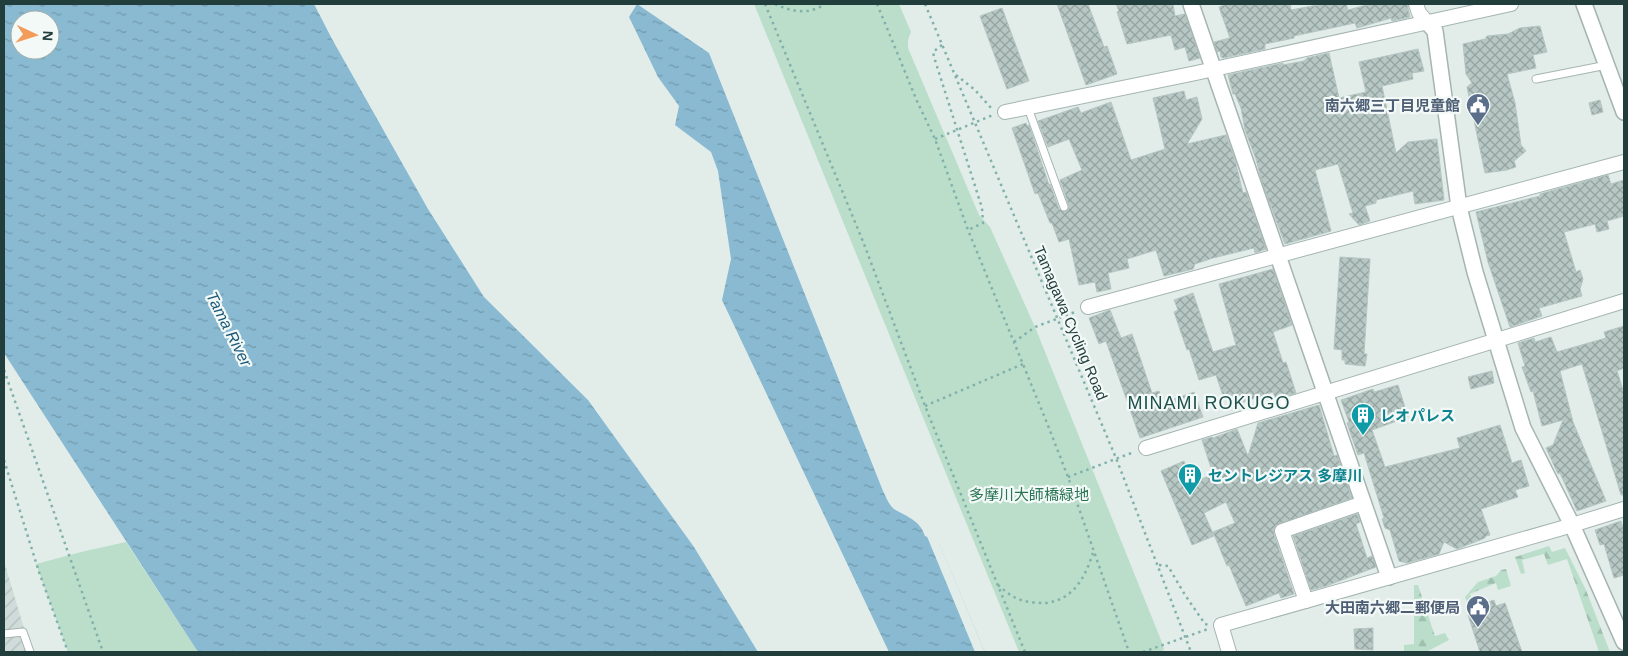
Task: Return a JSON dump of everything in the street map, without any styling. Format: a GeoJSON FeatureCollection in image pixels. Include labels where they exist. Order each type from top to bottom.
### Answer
{"type":"FeatureCollection","features":[{"type":"Feature","properties":{"kind":"street"},"geometry":{"type":"LineString","coordinates":[[1191,4],[1389,577]]}},
{"type":"Feature","properties":{"kind":"street"},"geometry":{"type":"LineString","coordinates":[[1416,4],[1419,13],[1434,31],[1459,207],[1475,272],[1498,340],[1523,428],[1572,525],[1624,642]]}},
{"type":"Feature","properties":{"kind":"street"},"geometry":{"type":"LineString","coordinates":[[998,113],[1213,69],[1510,4]]}},
{"type":"Feature","properties":{"kind":"street"},"geometry":{"type":"LineString","coordinates":[[1584,4],[1624,112]]}},
{"type":"Feature","properties":{"kind":"street"},"geometry":{"type":"LineString","coordinates":[[1082,309],[1624,162]]}},
{"type":"Feature","properties":{"kind":"street"},"geometry":{"type":"LineString","coordinates":[[1140,450],[1624,301]]}},
{"type":"Feature","properties":{"kind":"street"},"geometry":{"type":"LineString","coordinates":[[1306,600],[1282,531],[1363,503]]}},
{"type":"Feature","properties":{"kind":"street"},"geometry":{"type":"LineString","coordinates":[[1229,652],[1221,625],[1624,509]]}},
{"type":"Feature","properties":{"kind":"lane"},"geometry":{"type":"LineString","coordinates":[[1536,79],[1607,65]]}},
{"type":"Feature","properties":{"kind":"lane"},"geometry":{"type":"LineString","coordinates":[[1028,108],[1064,207]]}},
{"type":"Feature","properties":{"kind":"lane"},"geometry":{"type":"LineString","coordinates":[[4,634],[23,632],[30,652]]}},
{"type":"Feature","properties":{"kind":"path"},"geometry":{"type":"LineString","coordinates":[[765,4],[864,244],[925,406],[1025,652]]}},
{"type":"Feature","properties":{"kind":"path"},"geometry":{"type":"LineString","coordinates":[[775,4],[788,10],[804,11],[817,9],[826,4]]}},
{"type":"Feature","properties":{"kind":"path"},"geometry":{"type":"LineString","coordinates":[[877,4],[935,139],[968,230],[996,295],[1068,477],[1129,652]]}},
{"type":"Feature","properties":{"kind":"path","name":"Tamagawa Cycling Road"},"geometry":{"type":"LineString","coordinates":[[925,4],[1116,458],[1191,652]]}},
{"type":"Feature","properties":{"kind":"path"},"geometry":{"type":"LineString","coordinates":[[942,45],[934,52],[934,58],[958,130],[984,220],[983,223],[968,230]]}},
{"type":"Feature","properties":{"kind":"path"},"geometry":{"type":"LineString","coordinates":[[935,139],[998,113],[975,90],[955,74]]}},
{"type":"Feature","properties":{"kind":"path"},"geometry":{"type":"LineString","coordinates":[[1014,342],[1035,327],[1082,309]]}},
{"type":"Feature","properties":{"kind":"path"},"geometry":{"type":"LineString","coordinates":[[925,406],[1023,364]]}},
{"type":"Feature","properties":{"kind":"path"},"geometry":{"type":"LineString","coordinates":[[4,370],[103,652]]}},
{"type":"Feature","properties":{"kind":"path"},"geometry":{"type":"LineString","coordinates":[[1068,477],[1140,450]]}},
{"type":"Feature","properties":{"kind":"path"},"geometry":{"type":"LineString","coordinates":[[4,463],[39,572],[68,652]]}},
{"type":"Feature","properties":{"kind":"path"},"geometry":{"type":"LineString","coordinates":[[998,585],[1015,598],[1035,603],[1054,602],[1069,595],[1078,585],[1088,570],[1094,551]]}},
{"type":"Feature","properties":{"kind":"path"},"geometry":{"type":"LineString","coordinates":[[1158,565],[1168,566],[1205,624],[1212,628]]}},
{"type":"Feature","properties":{"kind":"path"},"geometry":{"type":"LineString","coordinates":[[1143,652],[1204,630]]}},
{"type":"Feature","properties":{"kind":"shaded area"},"geometry":{"type":"Polygon","coordinates":[[[4,561],[31,652],[4,652],[4,561]]]}},
{"type":"Feature","properties":{"kind":"green space","name":"多摩川大師橋緑地"},"geometry":{"type":"Polygon","coordinates":[[[754,4],[899,4],[911,32],[908,48],[979,215],[990,227],[1035,327],[1163,645],[1164,649],[1162,652],[1019,652],[754,4]]]}},
{"type":"Feature","properties":{"kind":"green space"},"geometry":{"type":"Polygon","coordinates":[[[126,542],[198,652],[68,652],[36,564],[126,542]]]}},
{"type":"Feature","properties":{"kind":"green space"},"geometry":{"type":"Polygon","coordinates":[[[1549,546],[1552,552],[1565,548],[1586,590],[1610,652],[1599,652],[1567,559],[1548,565],[1544,554],[1522,560],[1525,573],[1521,574],[1515,557],[1549,546]]]}},
{"type":"Feature","properties":{"kind":"green space"},"geometry":{"type":"Polygon","coordinates":[[[1506,569],[1511,586],[1498,590],[1496,583],[1470,594],[1473,603],[1468,605],[1465,597],[1478,582],[1496,576],[1501,570],[1506,569]]]}},
{"type":"Feature","properties":{"kind":"green space"},"geometry":{"type":"Polygon","coordinates":[[[1414,585],[1418,585],[1435,636],[1445,633],[1449,640],[1426,652],[1404,651],[1404,645],[1414,644],[1414,585]]]}},
{"type":"Feature","properties":{"kind":"water","name":"Tama River"},"geometry":{"type":"Polygon","coordinates":[[[4,4],[314,4],[428,209],[484,297],[588,400],[694,547],[758,652],[198,652],[4,353],[4,4]]]}},
{"type":"Feature","properties":{"kind":"water"},"geometry":{"type":"Polygon","coordinates":[[[637,4],[709,53],[883,491],[894,509],[920,526],[925,536],[938,541],[985,652],[889,652],[722,300],[731,259],[718,171],[711,152],[675,125],[679,106],[658,77],[629,17],[637,4]]]}},
{"type":"Feature","properties":{"kind":"pier"},"geometry":{"type":"Polygon","coordinates":[[[921,522],[927,534],[937,538],[985,652],[975,652],[921,522]]]}},
{"type":"Feature","properties":{"kind":"building"},"geometry":{"type":"Polygon","coordinates":[[[1057,4],[1088,4],[1104,47],[1107,46],[1117,74],[1086,85],[1057,4]]]}},
{"type":"Feature","properties":{"kind":"building"},"geometry":{"type":"Polygon","coordinates":[[[1116,4],[1173,4],[1175,16],[1185,14],[1200,58],[1189,61],[1185,47],[1175,50],[1171,35],[1127,44],[1116,4]]]}},
{"type":"Feature","properties":{"kind":"building"},"geometry":{"type":"Polygon","coordinates":[[[1227,4],[1290,4],[1291,10],[1323,4],[1346,4],[1348,10],[1370,4],[1407,4],[1410,17],[1392,21],[1391,18],[1357,28],[1355,23],[1294,36],[1294,38],[1265,44],[1265,49],[1223,58],[1220,51],[1217,52],[1214,42],[1230,38],[1219,7],[1227,4]]]}},
{"type":"Feature","properties":{"kind":"building"},"geometry":{"type":"Polygon","coordinates":[[[1002,8],[1029,81],[1007,89],[980,16],[1002,8]]]}},
{"type":"Feature","properties":{"kind":"building"},"geometry":{"type":"Polygon","coordinates":[[[1540,26],[1547,52],[1533,55],[1536,68],[1507,74],[1515,103],[1521,145],[1526,151],[1514,161],[1516,167],[1485,173],[1467,87],[1472,83],[1466,74],[1463,44],[1485,39],[1487,36],[1508,34],[1520,28],[1540,26]]]}},
{"type":"Feature","properties":{"kind":"building"},"geometry":{"type":"Polygon","coordinates":[[[1418,49],[1424,71],[1412,73],[1413,79],[1382,86],[1396,153],[1408,142],[1437,139],[1444,200],[1415,204],[1413,191],[1376,200],[1376,203],[1365,206],[1370,221],[1359,225],[1349,214],[1353,213],[1338,164],[1315,170],[1331,231],[1285,244],[1262,182],[1245,130],[1241,108],[1235,94],[1233,94],[1228,75],[1283,63],[1283,65],[1304,61],[1307,58],[1329,53],[1339,98],[1366,92],[1359,62],[1418,49]]]}},
{"type":"Feature","properties":{"kind":"building"},"geometry":{"type":"Polygon","coordinates":[[[1184,91],[1186,100],[1197,97],[1202,119],[1187,144],[1226,135],[1235,160],[1243,193],[1246,192],[1266,249],[1255,253],[1254,248],[1213,258],[1195,264],[1193,269],[1164,276],[1156,250],[1127,259],[1129,268],[1108,273],[1111,289],[1097,292],[1095,282],[1079,285],[1069,239],[1059,242],[1038,193],[1035,194],[1012,128],[1026,123],[1027,126],[1029,125],[1049,185],[1059,209],[1065,212],[1069,206],[1060,180],[1082,170],[1069,139],[1048,147],[1038,121],[1078,107],[1081,113],[1111,102],[1131,160],[1165,149],[1153,98],[1184,91]]]}},
{"type":"Feature","properties":{"kind":"building"},"geometry":{"type":"Polygon","coordinates":[[[1600,100],[1603,112],[1592,115],[1589,103],[1600,100]]]}},
{"type":"Feature","properties":{"kind":"building"},"geometry":{"type":"Polygon","coordinates":[[[1608,175],[1611,184],[1624,180],[1624,216],[1607,221],[1609,229],[1597,232],[1595,224],[1564,232],[1576,272],[1580,270],[1583,279],[1580,289],[1582,296],[1539,308],[1542,316],[1510,327],[1488,262],[1476,212],[1540,196],[1540,194],[1608,175]]]}},
{"type":"Feature","properties":{"kind":"building"},"geometry":{"type":"Polygon","coordinates":[[[1340,257],[1370,259],[1364,354],[1367,354],[1365,366],[1345,364],[1345,360],[1342,360],[1342,350],[1334,349],[1340,257]]]}},
{"type":"Feature","properties":{"kind":"building"},"geometry":{"type":"Polygon","coordinates":[[[1273,269],[1292,325],[1273,332],[1283,363],[1286,362],[1296,393],[1276,399],[1273,392],[1238,404],[1235,395],[1224,399],[1216,375],[1199,380],[1174,312],[1178,310],[1174,300],[1193,293],[1213,352],[1236,345],[1219,284],[1273,269]]]}},
{"type":"Feature","properties":{"kind":"building"},"geometry":{"type":"Polygon","coordinates":[[[1110,310],[1121,338],[1132,334],[1152,393],[1159,391],[1163,403],[1194,392],[1203,417],[1140,438],[1106,341],[1099,344],[1089,318],[1110,310]]]}},
{"type":"Feature","properties":{"kind":"building"},"geometry":{"type":"Polygon","coordinates":[[[1624,326],[1624,368],[1617,371],[1624,393],[1624,495],[1621,495],[1582,364],[1560,371],[1573,422],[1606,501],[1577,511],[1560,473],[1558,474],[1546,448],[1553,445],[1563,420],[1542,426],[1533,391],[1531,392],[1522,367],[1525,366],[1518,343],[1534,338],[1535,342],[1551,337],[1557,352],[1606,338],[1604,332],[1624,326]]]}},
{"type":"Feature","properties":{"kind":"building"},"geometry":{"type":"Polygon","coordinates":[[[1492,371],[1494,383],[1471,389],[1468,377],[1492,371]]]}},
{"type":"Feature","properties":{"kind":"building"},"geometry":{"type":"Polygon","coordinates":[[[1398,385],[1408,417],[1372,430],[1385,467],[1460,448],[1457,438],[1500,425],[1512,463],[1521,460],[1529,486],[1515,490],[1518,497],[1481,509],[1490,535],[1457,549],[1444,542],[1439,554],[1407,563],[1399,561],[1390,530],[1385,528],[1382,519],[1384,518],[1364,453],[1358,455],[1341,400],[1373,389],[1374,392],[1398,385]]]}},
{"type":"Feature","properties":{"kind":"building"},"geometry":{"type":"Polygon","coordinates":[[[1319,405],[1334,456],[1337,455],[1352,498],[1276,525],[1274,534],[1294,594],[1281,598],[1279,593],[1246,606],[1213,532],[1235,523],[1226,502],[1204,513],[1214,536],[1192,545],[1161,471],[1184,461],[1193,483],[1213,474],[1202,440],[1237,429],[1248,456],[1258,423],[1319,405]]]}},
{"type":"Feature","properties":{"kind":"building"},"geometry":{"type":"Polygon","coordinates":[[[1357,514],[1360,522],[1356,524],[1367,558],[1372,556],[1376,567],[1311,590],[1293,536],[1357,514]]]}},
{"type":"Feature","properties":{"kind":"building"},"geometry":{"type":"Polygon","coordinates":[[[1621,521],[1624,531],[1624,575],[1614,578],[1604,544],[1600,545],[1595,530],[1621,521]]]}},
{"type":"Feature","properties":{"kind":"building"},"geometry":{"type":"Polygon","coordinates":[[[1494,600],[1496,606],[1505,603],[1522,652],[1480,652],[1468,615],[1478,611],[1476,606],[1494,600]]]}},
{"type":"Feature","properties":{"kind":"building"},"geometry":{"type":"Polygon","coordinates":[[[1373,628],[1373,650],[1355,649],[1354,629],[1373,628]]]}},
{"type":"Feature","properties":{"kind":"place","name":"南六郷三丁目児童館"},"geometry":{"type":"Point","coordinates":[1478,126]}},
{"type":"Feature","properties":{"kind":"place","name":"レオパレス"},"geometry":{"type":"Point","coordinates":[1363,436]}},
{"type":"Feature","properties":{"kind":"place","name":"セントレジアス 多摩川"},"geometry":{"type":"Point","coordinates":[1190,496]}},
{"type":"Feature","properties":{"kind":"place","name":"大田南六郷二郵便局"},"geometry":{"type":"Point","coordinates":[1478,628]}},
{"type":"Feature","properties":{"kind":"district","name":"MINAMI ROKUGO"},"geometry":{"type":"Point","coordinates":[1209,403]}}]}
